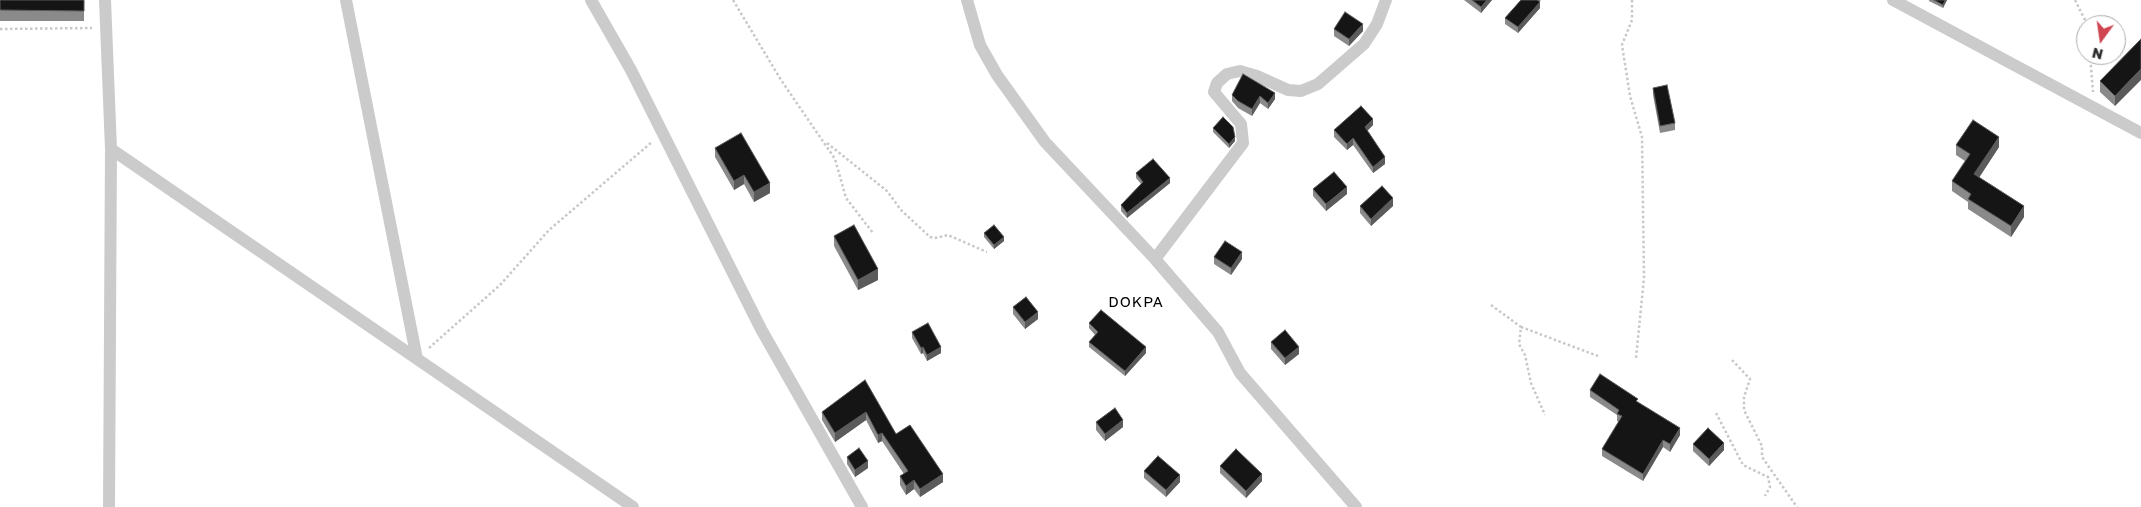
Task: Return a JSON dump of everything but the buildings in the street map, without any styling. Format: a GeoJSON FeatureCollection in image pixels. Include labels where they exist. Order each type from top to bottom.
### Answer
{"type":"FeatureCollection","features":[{"type":"Feature","properties":{"kind":"street"},"geometry":{"type":"LineString","coordinates":[[105,0],[111,149],[109,507]]}},
{"type":"Feature","properties":{"kind":"street"},"geometry":{"type":"LineString","coordinates":[[346,0],[417,359]]}},
{"type":"Feature","properties":{"kind":"street"},"geometry":{"type":"LineString","coordinates":[[591,0],[631,70],[761,329],[862,507]]}},
{"type":"Feature","properties":{"kind":"street"},"geometry":{"type":"LineString","coordinates":[[967,0],[980,45],[1017,105],[1045,142],[1155,259],[1218,332],[1240,373],[1356,507]]}},
{"type":"Feature","properties":{"kind":"street"},"geometry":{"type":"LineString","coordinates":[[1155,259],[1243,143],[1241,124],[1214,92],[1217,83],[1227,74],[1240,71],[1257,76],[1288,90],[1301,91],[1318,84],[1364,44],[1377,24],[1386,0]]}},
{"type":"Feature","properties":{"kind":"street"},"geometry":{"type":"LineString","coordinates":[[1892,0],[2141,133]]}},
{"type":"Feature","properties":{"kind":"street"},"geometry":{"type":"LineString","coordinates":[[111,149],[504,417],[632,507]]}},
{"type":"Feature","properties":{"kind":"path"},"geometry":{"type":"LineString","coordinates":[[733,0],[781,80],[835,159],[846,198],[873,233]]}},
{"type":"Feature","properties":{"kind":"path"},"geometry":{"type":"LineString","coordinates":[[1632,0],[1632,20],[1622,45],[1630,96],[1642,137],[1644,278],[1636,358]]}},
{"type":"Feature","properties":{"kind":"path"},"geometry":{"type":"LineString","coordinates":[[2075,0],[2082,15]]}},
{"type":"Feature","properties":{"kind":"path"},"geometry":{"type":"LineString","coordinates":[[0,29],[106,28]]}},
{"type":"Feature","properties":{"kind":"path"},"geometry":{"type":"LineString","coordinates":[[2091,65],[2094,108]]}},
{"type":"Feature","properties":{"kind":"path"},"geometry":{"type":"LineString","coordinates":[[417,359],[500,285],[548,230],[663,134]]}},
{"type":"Feature","properties":{"kind":"path"},"geometry":{"type":"LineString","coordinates":[[824,141],[887,191],[901,210],[930,237],[935,238],[948,235],[987,252]]}},
{"type":"Feature","properties":{"kind":"path"},"geometry":{"type":"LineString","coordinates":[[1491,305],[1521,327],[1598,356]]}},
{"type":"Feature","properties":{"kind":"path"},"geometry":{"type":"LineString","coordinates":[[1521,327],[1519,344],[1525,355],[1531,383],[1545,415]]}},
{"type":"Feature","properties":{"kind":"path"},"geometry":{"type":"LineString","coordinates":[[1732,360],[1750,379],[1744,397],[1744,410],[1762,446],[1762,457],[1797,507]]}},
{"type":"Feature","properties":{"kind":"path"},"geometry":{"type":"LineString","coordinates":[[1716,413],[1743,465],[1768,477],[1770,487],[1765,496]]}},
{"type":"Feature","properties":{"kind":"district","name":"DOKPA"},"geometry":{"type":"Point","coordinates":[1136,302]}}]}
